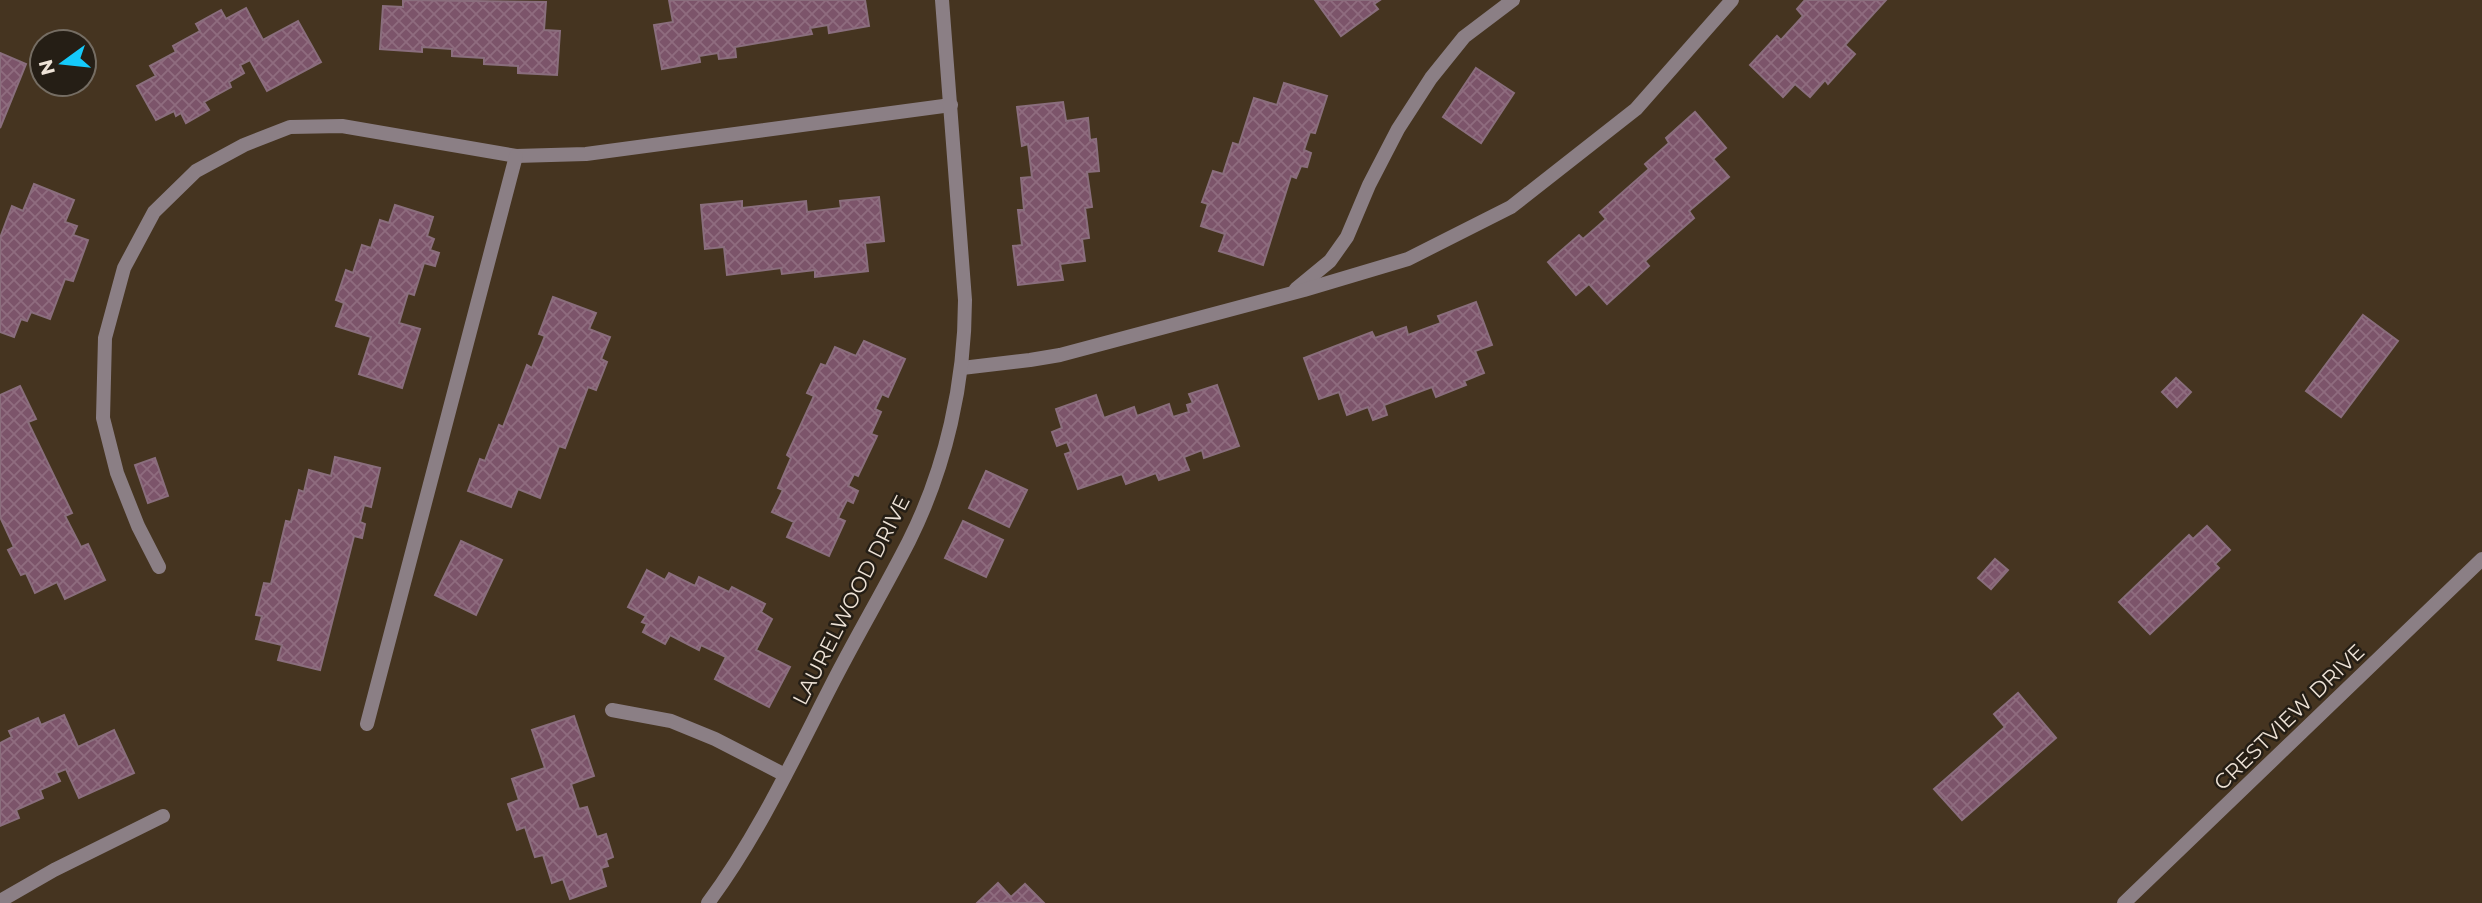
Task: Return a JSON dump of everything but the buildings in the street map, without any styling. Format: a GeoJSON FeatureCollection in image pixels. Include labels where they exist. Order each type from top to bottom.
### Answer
{"type":"FeatureCollection","features":[{"type":"Feature","properties":{"kind":"street","name":"LAURELWOOD DRIVE"},"geometry":{"type":"LineString","coordinates":[[708,903],[726,878],[785,775],[910,539],[936,475],[958,392],[965,344],[965,300],[942,0]]}},
{"type":"Feature","properties":{"kind":"street"},"geometry":{"type":"LineString","coordinates":[[1289,294],[1330,261],[1347,237],[1369,185],[1398,129],[1431,78],[1464,37],[1513,0]]}},
{"type":"Feature","properties":{"kind":"street"},"geometry":{"type":"LineString","coordinates":[[962,368],[1060,355],[1408,259],[1511,208],[1636,109],[1732,0]]}},
{"type":"Feature","properties":{"kind":"street"},"geometry":{"type":"LineString","coordinates":[[159,567],[138,526],[117,473],[103,418],[105,338],[124,268],[154,212],[196,171],[244,145],[290,127],[342,126],[516,156],[586,154],[951,105]]}},
{"type":"Feature","properties":{"kind":"street"},"geometry":{"type":"LineString","coordinates":[[367,724],[516,156]]}},
{"type":"Feature","properties":{"kind":"street","name":"CRESTVIEW DRIVE"},"geometry":{"type":"LineString","coordinates":[[2123,903],[2482,559]]}},
{"type":"Feature","properties":{"kind":"street"},"geometry":{"type":"LineString","coordinates":[[612,709],[671,720],[785,775]]}},
{"type":"Feature","properties":{"kind":"street"},"geometry":{"type":"LineString","coordinates":[[0,901],[54,870],[163,816]]}}]}
